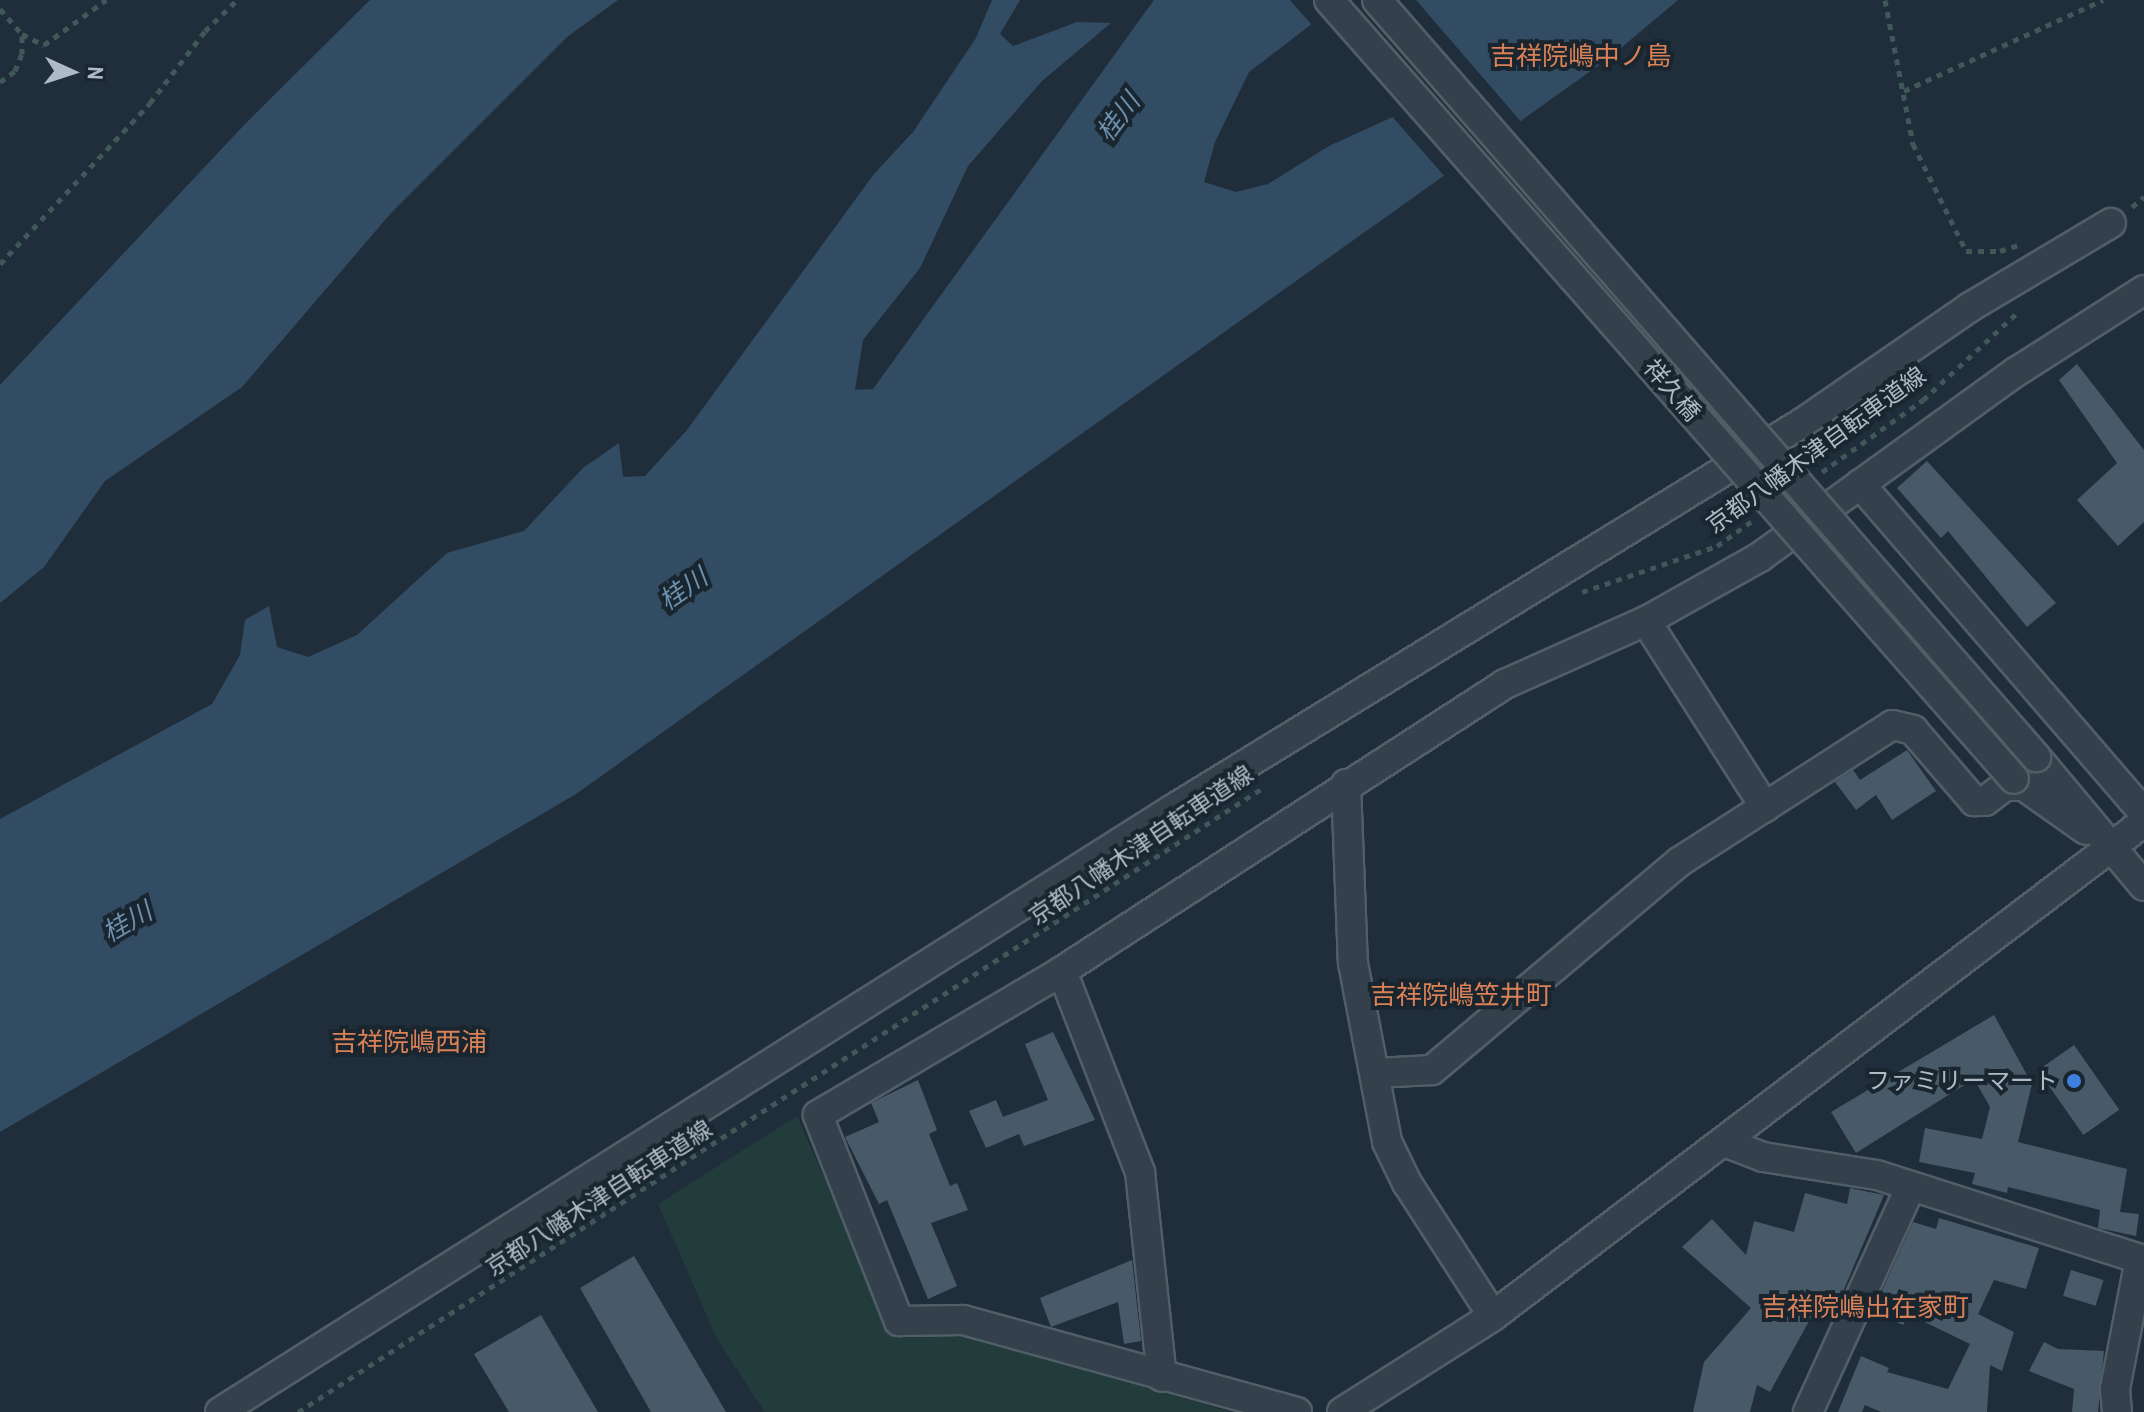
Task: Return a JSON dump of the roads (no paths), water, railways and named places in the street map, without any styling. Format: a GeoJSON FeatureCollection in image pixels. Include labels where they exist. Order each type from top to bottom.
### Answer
{"type":"FeatureCollection","features":[{"type":"Feature","properties":{"kind":"street","name":"祥久橋"},"geometry":{"type":"LineString","coordinates":[[1329,0],[2017,783],[2114,847]]}},
{"type":"Feature","properties":{"kind":"street","name":"祥久橋"},"geometry":{"type":"LineString","coordinates":[[1377,0],[2114,847],[2144,886]]}},
{"type":"Feature","properties":{"kind":"street"},"geometry":{"type":"LineString","coordinates":[[220,1412],[1173,809],[1802,423],[1970,307],[2120,213]]}},
{"type":"Feature","properties":{"kind":"street"},"geometry":{"type":"LineString","coordinates":[[1297,1412],[962,1320],[899,1321],[818,1115],[1062,971],[1346,784],[1505,684],[1646,621],[1760,557],[2016,372],[2144,290]]}},
{"type":"Feature","properties":{"kind":"street"},"geometry":{"type":"LineString","coordinates":[[1860,484],[2144,813]]}},
{"type":"Feature","properties":{"kind":"street"},"geometry":{"type":"LineString","coordinates":[[1646,621],[1765,807]]}},
{"type":"Feature","properties":{"kind":"street"},"geometry":{"type":"LineString","coordinates":[[1376,1073],[1432,1070],[1679,862],[1892,725],[1913,730],[1974,801],[1985,801],[2005,786],[2017,783]]}},
{"type":"Feature","properties":{"kind":"street"},"geometry":{"type":"LineString","coordinates":[[1346,784],[1353,963],[1387,1142],[1407,1183],[1493,1316]]}},
{"type":"Feature","properties":{"kind":"street"},"geometry":{"type":"LineString","coordinates":[[1342,1412],[1493,1316],[2144,822]]}},
{"type":"Feature","properties":{"kind":"street"},"geometry":{"type":"LineString","coordinates":[[1062,971],[1140,1172],[1162,1377]]}},
{"type":"Feature","properties":{"kind":"street"},"geometry":{"type":"LineString","coordinates":[[1724,1142],[1763,1157],[1823,1163],[1911,1186],[2142,1260],[2115,1389],[2117,1412]]}},
{"type":"Feature","properties":{"kind":"street"},"geometry":{"type":"LineString","coordinates":[[1808,1412],[1911,1186]]}},
{"type":"Feature","properties":{"kind":"water"},"geometry":{"type":"Polygon","coordinates":[[[370,0],[618,0],[567,37],[391,213],[242,387],[105,481],[44,567],[0,603],[0,385],[246,123],[370,0]]]}},
{"type":"Feature","properties":{"kind":"water","name":"桂川"},"geometry":{"type":"Polygon","coordinates":[[[992,0],[1020,0],[1000,34],[1013,46],[1077,22],[1111,23],[1042,81],[968,166],[920,268],[863,340],[855,390],[873,389],[1154,0],[1678,0],[1609,58],[576,794],[0,1132],[0,819],[212,704],[240,655],[245,620],[269,606],[277,647],[308,657],[357,635],[447,553],[524,531],[583,468],[619,443],[623,477],[645,476],[687,430],[874,174],[913,132],[976,38],[992,0]],[[1313,23],[1249,72],[1215,142],[1204,182],[1236,192],[1268,184],[1329,146],[1397,115],[1313,23]]]}},
{"type":"Feature","properties":{"kind":"place","name":"ファミリーマート"},"geometry":{"type":"Point","coordinates":[2074,1081]}},
{"type":"Feature","properties":{"kind":"district","name":"吉祥院嶋中ノ島"},"geometry":{"type":"Point","coordinates":[1581,56]}},
{"type":"Feature","properties":{"kind":"district","name":"吉祥院嶋笠井町"},"geometry":{"type":"Point","coordinates":[1461,995]}},
{"type":"Feature","properties":{"kind":"district","name":"吉祥院嶋西浦"},"geometry":{"type":"Point","coordinates":[409,1042]}},
{"type":"Feature","properties":{"kind":"district","name":"吉祥院嶋出在家町"},"geometry":{"type":"Point","coordinates":[1865,1307]}}]}
